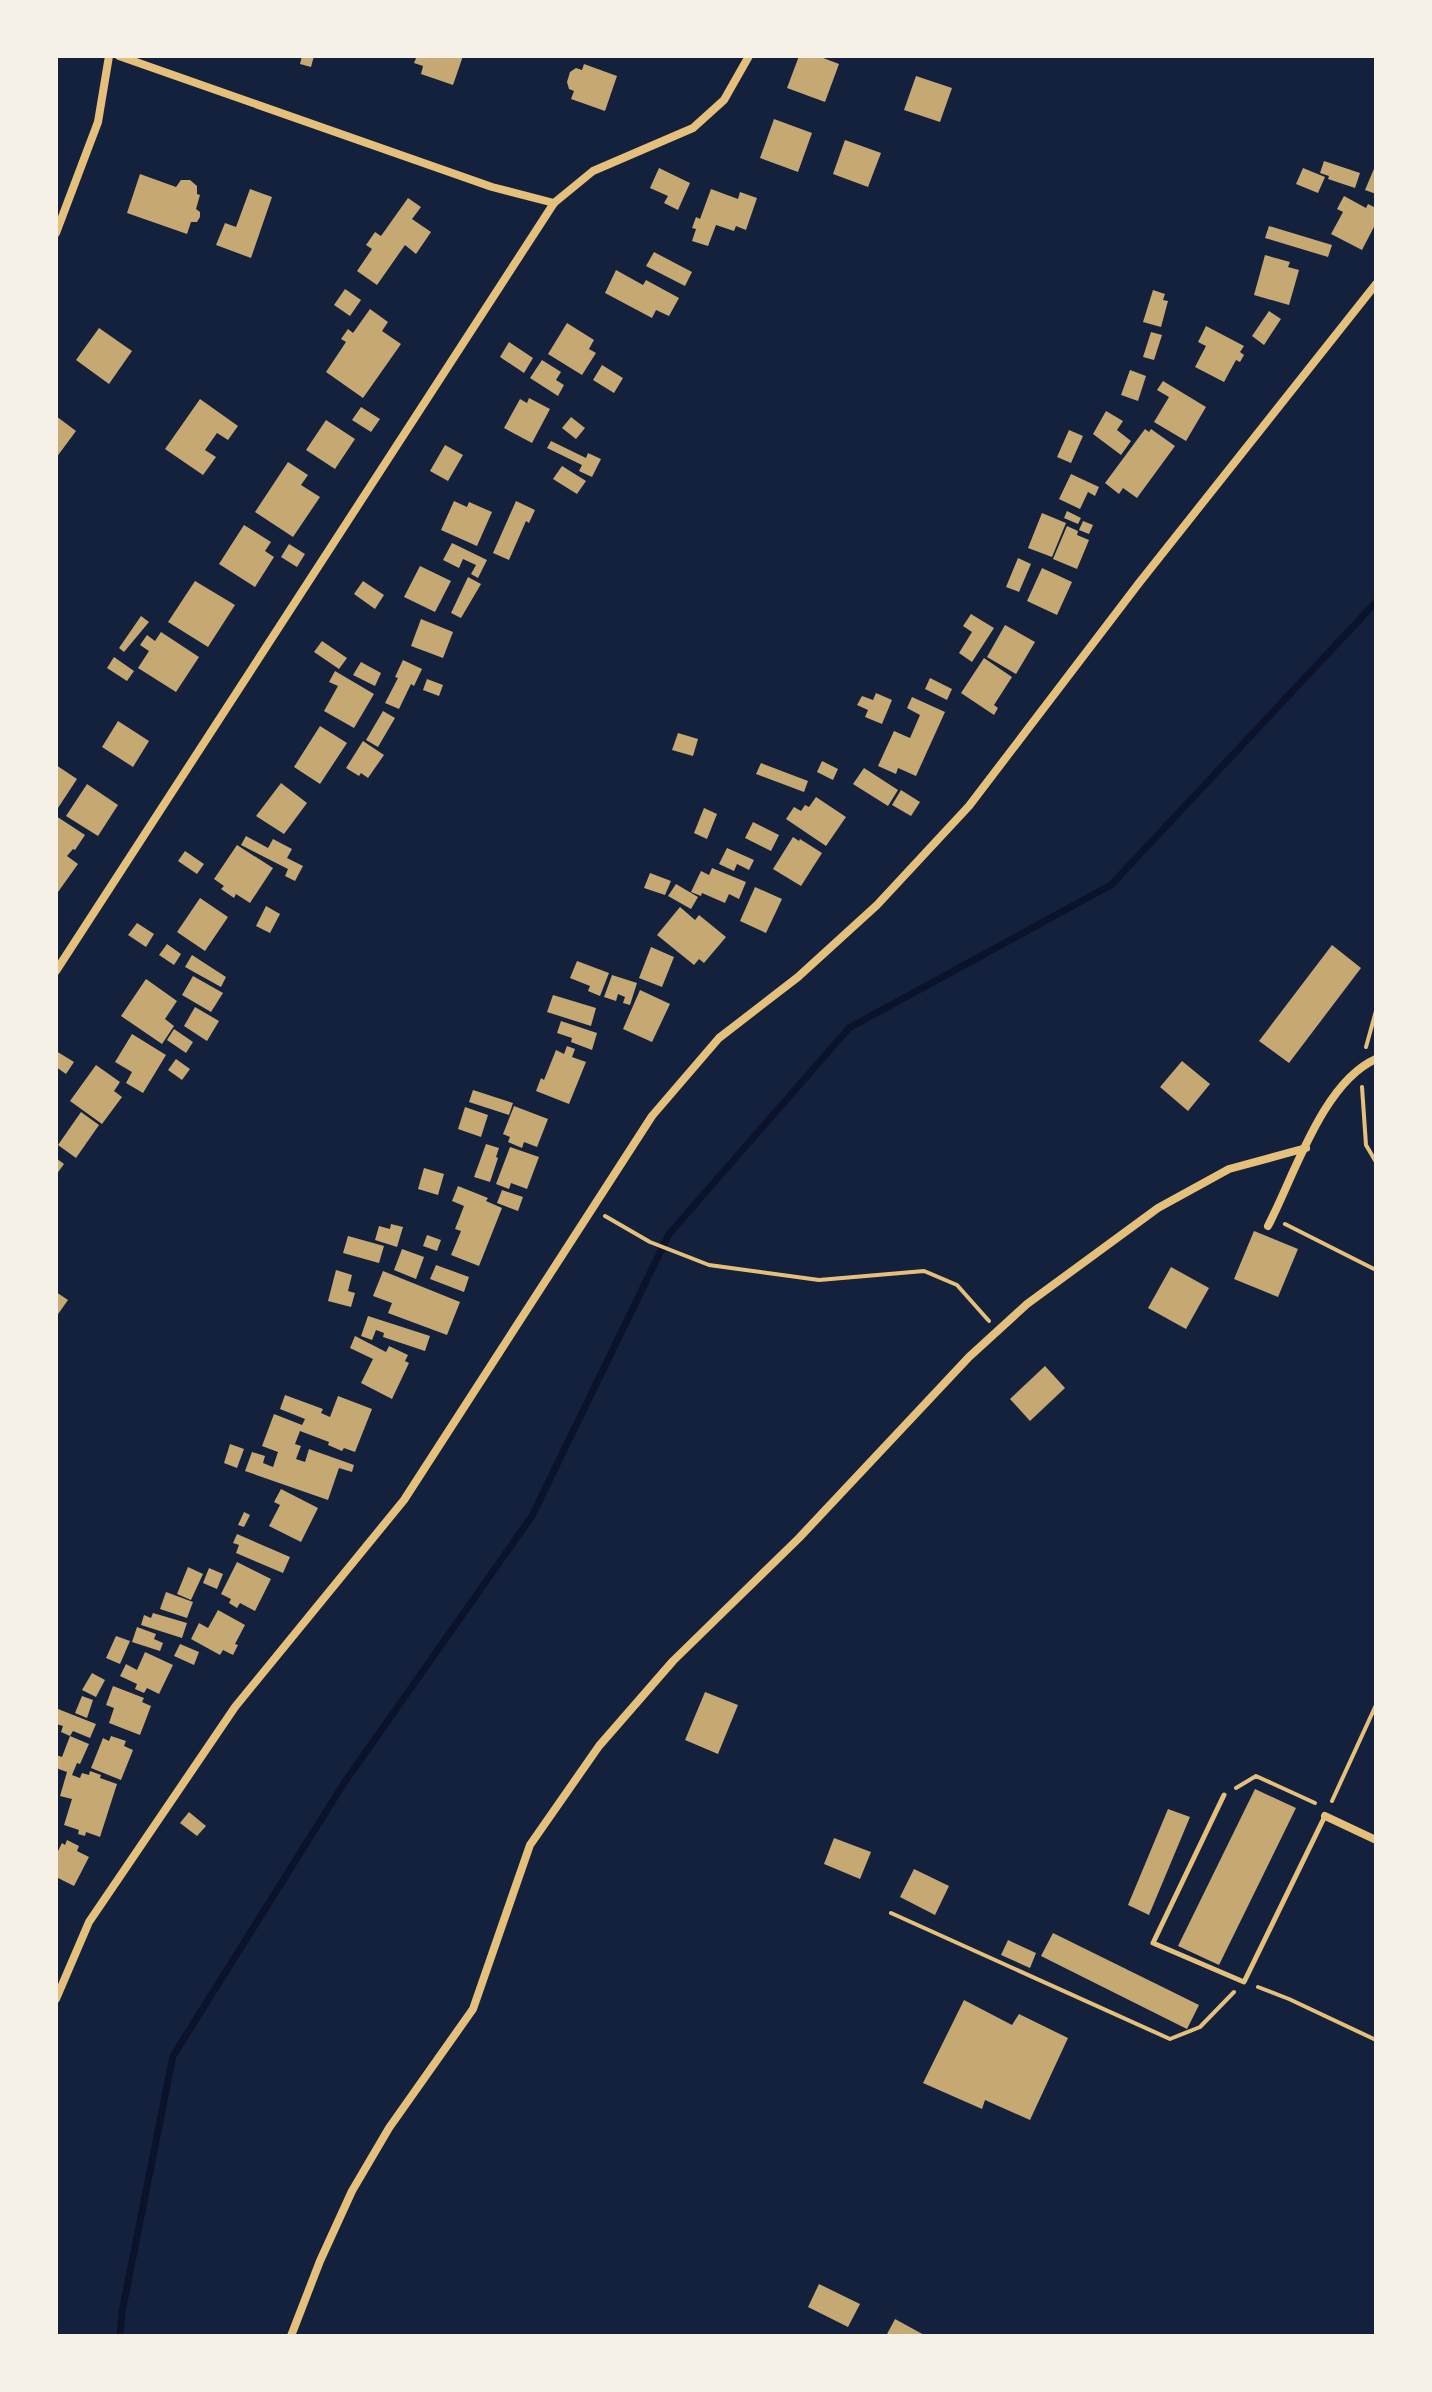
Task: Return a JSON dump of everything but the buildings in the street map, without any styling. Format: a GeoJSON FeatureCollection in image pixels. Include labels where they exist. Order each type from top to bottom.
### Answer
{"type":"FeatureCollection","features":[{"type":"Feature","properties":{"kind":"street"},"geometry":{"type":"LineString","coordinates":[[56,233],[98,122],[109,56]]}},
{"type":"Feature","properties":{"kind":"street"},"geometry":{"type":"LineString","coordinates":[[119,56],[492,187],[554,203]]}},
{"type":"Feature","properties":{"kind":"street"},"geometry":{"type":"LineString","coordinates":[[56,971],[554,203],[593,171],[693,128],[724,100],[749,56]]}},
{"type":"Feature","properties":{"kind":"street"},"geometry":{"type":"LineString","coordinates":[[56,1999],[89,1922],[235,1707],[404,1500],[652,1116],[719,1038],[798,977],[877,905],[969,806],[1139,583],[1376,284]]}},
{"type":"Feature","properties":{"kind":"street"},"geometry":{"type":"LineString","coordinates":[[1268,1226],[1327,1103],[1361,1066],[1376,1059]]}},
{"type":"Feature","properties":{"kind":"street"},"geometry":{"type":"LineString","coordinates":[[291,2336],[352,2191],[389,2128],[473,2009],[530,1845],[590,1758],[673,1661],[799,1538],[969,1357],[1027,1304],[1158,1208],[1229,1169],[1306,1148]]}},
{"type":"Feature","properties":{"kind":"street"},"geometry":{"type":"LineString","coordinates":[[1325,1816],[1376,1840]]}},
{"type":"Feature","properties":{"kind":"lane"},"geometry":{"type":"LineString","coordinates":[[1224,1795],[1153,1943],[1244,1982],[1325,1816]]}},
{"type":"Feature","properties":{"kind":"path"},"geometry":{"type":"LineString","coordinates":[[1376,1011],[1361,1066],[1366,1145],[1376,1162]]}},
{"type":"Feature","properties":{"kind":"path"},"geometry":{"type":"LineString","coordinates":[[593,1209],[650,1242],[709,1265],[819,1280],[924,1271],[957,1285],[997,1331]]}},
{"type":"Feature","properties":{"kind":"path"},"geometry":{"type":"LineString","coordinates":[[1295,1228],[1376,1270]]}},
{"type":"Feature","properties":{"kind":"path"},"geometry":{"type":"LineString","coordinates":[[1224,1795],[1256,1776],[1328,1809],[1376,1705]]}},
{"type":"Feature","properties":{"kind":"path"},"geometry":{"type":"LineString","coordinates":[[891,1913],[1170,2039],[1200,2027],[1244,1982],[1289,1999],[1376,2040]]}},
{"type":"Feature","properties":{"kind":"waterway"},"geometry":{"type":"LineString","coordinates":[[120,2336],[122,2312],[173,2056],[344,1783],[532,1516],[669,1234],[849,1028],[1111,885],[1376,602]]}}]}
